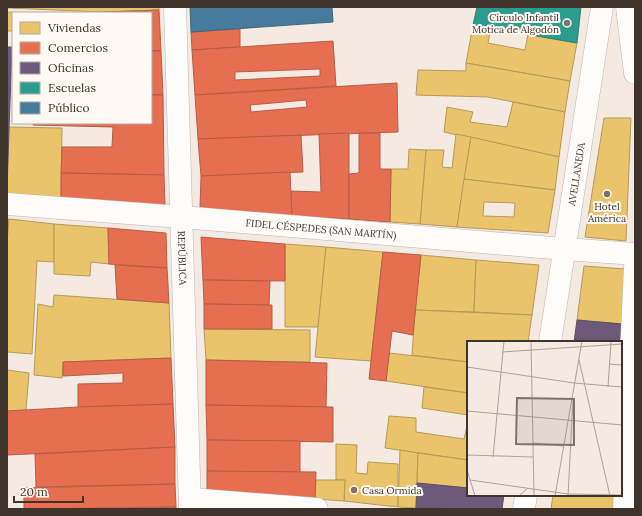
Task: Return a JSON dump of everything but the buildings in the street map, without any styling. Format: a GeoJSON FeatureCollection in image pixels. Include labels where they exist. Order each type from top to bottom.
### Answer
{"type":"FeatureCollection","features":[{"type":"Feature","properties":{"kind":"street","name":"REPÚBLICA"},"geometry":{"type":"LineString","coordinates":[[175,7],[190,504]]}},
{"type":"Feature","properties":{"kind":"street","name":"AVELLANEDA"},"geometry":{"type":"LineString","coordinates":[[550,341],[602,7]]}},
{"type":"Feature","properties":{"kind":"street"},"geometry":{"type":"LineString","coordinates":[[627,7],[635,73]]}},
{"type":"Feature","properties":{"kind":"street","name":"FIDEL CÉSPEDES (SAN MARTÍN)"},"geometry":{"type":"LineString","coordinates":[[7,204],[635,254]]}},
{"type":"Feature","properties":{"kind":"street"},"geometry":{"type":"LineString","coordinates":[[624,509],[635,267]]}},
{"type":"Feature","properties":{"kind":"street"},"geometry":{"type":"LineString","coordinates":[[524,509],[526,496]]}},
{"type":"Feature","properties":{"kind":"street"},"geometry":{"type":"LineString","coordinates":[[190,504],[317,509]]}},
{"type":"Feature","properties":{"kind":"place","name":"Círculo Infantil Motica de Algodón"},"geometry":{"type":"Point","coordinates":[567,23]}},
{"type":"Feature","properties":{"kind":"place","name":"Hotel América"},"geometry":{"type":"Point","coordinates":[607,194]}},
{"type":"Feature","properties":{"kind":"place","name":"Casa Ormida"},"geometry":{"type":"Point","coordinates":[354,490]}}]}
